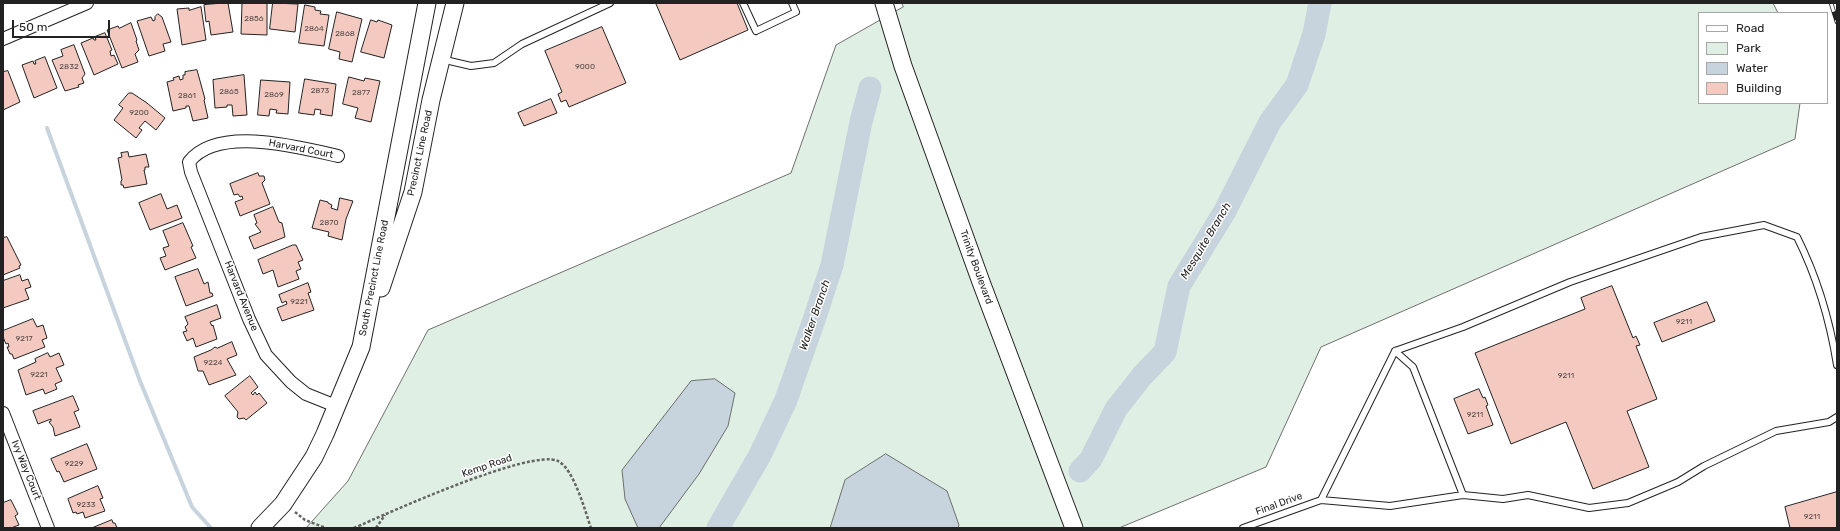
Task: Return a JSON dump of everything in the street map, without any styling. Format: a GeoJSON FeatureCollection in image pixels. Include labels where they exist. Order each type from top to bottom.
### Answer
{"type":"FeatureCollection","features":[{"type":"Feature","properties":{"kind":"main road","name":"South Precinct Line Road"},"geometry":{"type":"LineString","coordinates":[[260,528],[284,504],[314,457],[361,346],[427,3]]}},
{"type":"Feature","properties":{"kind":"main road","name":"Precinct Line Road"},"geometry":{"type":"LineString","coordinates":[[361,346],[413,192],[431,100],[455,3]]}},
{"type":"Feature","properties":{"kind":"main road","name":"Trinity Boulevard"},"geometry":{"type":"LineString","coordinates":[[884,3],[903,66],[981,282],[1074,528]]}},
{"type":"Feature","properties":{"kind":"street"},"geometry":{"type":"LineString","coordinates":[[3,38],[88,3]]}},
{"type":"Feature","properties":{"kind":"street","name":"Harvard Court"},"geometry":{"type":"LineString","coordinates":[[194,156],[213,146],[245,142],[268,142],[338,156]]}},
{"type":"Feature","properties":{"kind":"street","name":"Harvard Avenue"},"geometry":{"type":"LineString","coordinates":[[194,156],[189,162],[191,172],[249,319],[266,355],[291,382],[306,394],[336,406]]}},
{"type":"Feature","properties":{"kind":"street","name":"Ivy Way Court"},"geometry":{"type":"LineString","coordinates":[[3,413],[48,528]]}},
{"type":"Feature","properties":{"kind":"lane"},"geometry":{"type":"LineString","coordinates":[[441,59],[471,66],[494,63],[522,44],[610,3]]}},
{"type":"Feature","properties":{"kind":"lane"},"geometry":{"type":"LineString","coordinates":[[744,3],[756,31],[796,12],[792,3]]}},
{"type":"Feature","properties":{"kind":"lane"},"geometry":{"type":"LineString","coordinates":[[1837,365],[1832,334],[1808,259],[1797,237],[1764,225],[1701,237],[1570,282],[1463,327],[1395,351],[1321,500],[1390,506],[1463,495],[1503,498],[1528,495],[1589,508],[1628,503],[1678,482],[1704,466],[1776,431],[1829,422],[1837,417]]}},
{"type":"Feature","properties":{"kind":"lane"},"geometry":{"type":"LineString","coordinates":[[1395,351],[1413,367],[1463,495]]}},
{"type":"Feature","properties":{"kind":"lane","name":"Final Drive"},"geometry":{"type":"LineString","coordinates":[[1243,528],[1321,500]]}},
{"type":"Feature","properties":{"kind":"path","name":"Kemp Road"},"geometry":{"type":"LineString","coordinates":[[354,528],[447,488],[525,462],[544,459],[557,461],[569,471],[591,528]]}},
{"type":"Feature","properties":{"kind":"path"},"geometry":{"type":"LineString","coordinates":[[284,504],[305,520],[326,528]]}},
{"type":"Feature","properties":{"kind":"path"},"geometry":{"type":"LineString","coordinates":[[376,528],[385,515]]}},
{"type":"Feature","properties":{"kind":"green space"},"geometry":{"type":"Polygon","coordinates":[[[902,3],[1773,3],[1778,12],[1698,12],[1698,104],[1800,104],[1795,139],[1321,347],[1266,467],[1119,528],[306,528],[348,481],[428,330],[791,173],[836,45],[903,7],[902,3]]]}},
{"type":"Feature","properties":{"kind":"water"},"geometry":{"type":"Polygon","coordinates":[[[715,379],[735,393],[728,426],[699,474],[659,528],[638,528],[625,499],[622,470],[691,381],[715,379]]]}},
{"type":"Feature","properties":{"kind":"water"},"geometry":{"type":"Polygon","coordinates":[[[886,454],[947,491],[959,525],[958,528],[830,528],[845,480],[886,454]]]}},
{"type":"Feature","properties":{"kind":"building"},"geometry":{"type":"Polygon","coordinates":[[[228,3],[233,32],[211,35],[209,21],[206,22],[204,5],[228,3]]]}},
{"type":"Feature","properties":{"kind":"building"},"geometry":{"type":"Polygon","coordinates":[[[267,3],[267,35],[241,34],[242,4],[267,3]]]}},
{"type":"Feature","properties":{"kind":"building"},"geometry":{"type":"Polygon","coordinates":[[[273,3],[298,4],[295,32],[270,29],[273,3]]]}},
{"type":"Feature","properties":{"kind":"building"},"geometry":{"type":"Polygon","coordinates":[[[737,3],[748,30],[680,60],[656,4],[737,3]]]}},
{"type":"Feature","properties":{"kind":"building"},"geometry":{"type":"Polygon","coordinates":[[[305,5],[315,7],[315,10],[321,11],[320,14],[329,15],[324,46],[299,43],[305,5]]]}},
{"type":"Feature","properties":{"kind":"building"},"geometry":{"type":"Polygon","coordinates":[[[201,7],[206,40],[182,45],[177,9],[189,8],[189,10],[201,7]]]}},
{"type":"Feature","properties":{"kind":"building"},"geometry":{"type":"Polygon","coordinates":[[[337,12],[362,19],[352,62],[339,59],[340,52],[329,49],[337,12]]]}},
{"type":"Feature","properties":{"kind":"building"},"geometry":{"type":"Polygon","coordinates":[[[158,14],[162,17],[171,42],[163,44],[165,51],[149,56],[137,21],[151,17],[153,21],[158,14]]]}},
{"type":"Feature","properties":{"kind":"building"},"geometry":{"type":"Polygon","coordinates":[[[371,20],[377,22],[378,20],[392,25],[384,58],[361,52],[371,20]]]}},
{"type":"Feature","properties":{"kind":"building"},"geometry":{"type":"Polygon","coordinates":[[[131,23],[139,50],[135,54],[138,62],[122,68],[107,30],[118,26],[119,28],[131,23]]]}},
{"type":"Feature","properties":{"kind":"building"},"geometry":{"type":"Polygon","coordinates":[[[602,27],[626,83],[569,107],[566,100],[561,102],[558,94],[562,92],[545,51],[602,27]]]}},
{"type":"Feature","properties":{"kind":"building"},"geometry":{"type":"Polygon","coordinates":[[[105,33],[112,50],[110,51],[111,56],[114,55],[118,64],[94,75],[81,43],[93,38],[96,40],[95,37],[105,33]]]}},
{"type":"Feature","properties":{"kind":"building"},"geometry":{"type":"Polygon","coordinates":[[[74,45],[85,74],[82,78],[84,83],[78,85],[79,87],[65,91],[52,60],[63,56],[61,50],[74,45]]]}},
{"type":"Feature","properties":{"kind":"building"},"geometry":{"type":"Polygon","coordinates":[[[45,57],[57,88],[34,98],[22,65],[33,61],[34,64],[36,64],[35,61],[45,57]]]}},
{"type":"Feature","properties":{"kind":"building"},"geometry":{"type":"Polygon","coordinates":[[[197,70],[205,99],[208,118],[193,121],[189,106],[173,111],[167,82],[174,80],[173,78],[179,76],[180,80],[183,79],[185,72],[197,70]]]}},
{"type":"Feature","properties":{"kind":"building"},"geometry":{"type":"Polygon","coordinates":[[[8,71],[20,102],[3,110],[3,72],[8,71]]]}},
{"type":"Feature","properties":{"kind":"building"},"geometry":{"type":"Polygon","coordinates":[[[244,75],[247,115],[233,116],[232,105],[215,108],[213,80],[244,75]]]}},
{"type":"Feature","properties":{"kind":"building"},"geometry":{"type":"Polygon","coordinates":[[[349,77],[364,81],[365,78],[380,81],[371,122],[355,118],[358,108],[343,104],[349,77]]]}},
{"type":"Feature","properties":{"kind":"building"},"geometry":{"type":"Polygon","coordinates":[[[305,79],[336,84],[332,116],[320,114],[321,110],[315,109],[314,115],[299,113],[305,79]]]}},
{"type":"Feature","properties":{"kind":"building"},"geometry":{"type":"Polygon","coordinates":[[[261,80],[290,82],[288,114],[276,113],[277,110],[270,109],[269,116],[258,115],[261,80]]]}},
{"type":"Feature","properties":{"kind":"building"},"geometry":{"type":"Polygon","coordinates":[[[129,93],[132,93],[147,103],[165,118],[156,130],[145,121],[139,128],[142,130],[136,138],[114,120],[123,108],[119,105],[129,93]]]}},
{"type":"Feature","properties":{"kind":"building"},"geometry":{"type":"Polygon","coordinates":[[[551,99],[557,113],[524,126],[518,113],[551,99]]]}},
{"type":"Feature","properties":{"kind":"building"},"geometry":{"type":"Polygon","coordinates":[[[128,152],[129,157],[146,154],[149,167],[145,167],[144,170],[147,184],[124,188],[123,185],[121,185],[122,180],[118,158],[122,157],[121,153],[128,152]]]}},
{"type":"Feature","properties":{"kind":"building"},"geometry":{"type":"Polygon","coordinates":[[[258,173],[259,176],[264,176],[265,180],[262,183],[270,204],[240,216],[235,202],[243,199],[242,196],[240,197],[238,194],[234,195],[230,184],[258,173]]]}},
{"type":"Feature","properties":{"kind":"building"},"geometry":{"type":"Polygon","coordinates":[[[161,194],[167,209],[177,205],[182,218],[150,230],[139,203],[161,194]]]}},
{"type":"Feature","properties":{"kind":"building"},"geometry":{"type":"Polygon","coordinates":[[[340,198],[353,201],[346,219],[342,240],[328,236],[329,232],[312,228],[320,200],[328,202],[332,205],[331,208],[337,210],[340,198]]]}},
{"type":"Feature","properties":{"kind":"building"},"geometry":{"type":"Polygon","coordinates":[[[273,207],[279,222],[282,223],[285,237],[254,249],[249,237],[261,232],[255,224],[257,223],[254,215],[273,207]]]}},
{"type":"Feature","properties":{"kind":"building"},"geometry":{"type":"Polygon","coordinates":[[[183,223],[193,246],[191,247],[196,258],[165,270],[160,258],[166,256],[163,248],[169,246],[163,231],[183,223]]]}},
{"type":"Feature","properties":{"kind":"building"},"geometry":{"type":"Polygon","coordinates":[[[7,237],[21,265],[19,266],[20,268],[3,275],[3,238],[7,237]]]}},
{"type":"Feature","properties":{"kind":"building"},"geometry":{"type":"Polygon","coordinates":[[[296,245],[303,260],[298,262],[301,269],[296,271],[299,279],[278,287],[273,270],[263,274],[258,260],[296,245]]]}},
{"type":"Feature","properties":{"kind":"building"},"geometry":{"type":"Polygon","coordinates":[[[198,269],[204,284],[208,282],[210,293],[212,293],[213,296],[186,306],[175,277],[198,269]]]}},
{"type":"Feature","properties":{"kind":"building"},"geometry":{"type":"Polygon","coordinates":[[[20,275],[22,281],[28,279],[31,287],[25,289],[29,299],[3,308],[3,281],[20,275]]]}},
{"type":"Feature","properties":{"kind":"building"},"geometry":{"type":"Polygon","coordinates":[[[308,283],[311,292],[308,293],[314,310],[282,321],[277,308],[287,304],[286,301],[282,303],[279,295],[308,283]]]}},
{"type":"Feature","properties":{"kind":"building"},"geometry":{"type":"Polygon","coordinates":[[[1612,286],[1633,338],[1636,336],[1640,345],[1636,346],[1657,399],[1627,411],[1649,467],[1593,489],[1566,422],[1511,444],[1475,353],[1585,309],[1581,298],[1612,286]]]}},
{"type":"Feature","properties":{"kind":"building"},"geometry":{"type":"Polygon","coordinates":[[[1707,302],[1715,321],[1662,342],[1654,323],[1707,302]]]}},
{"type":"Feature","properties":{"kind":"building"},"geometry":{"type":"Polygon","coordinates":[[[217,305],[221,318],[210,322],[212,326],[213,325],[217,339],[196,347],[193,338],[187,341],[183,332],[187,331],[185,327],[188,324],[185,317],[217,305]]]}},
{"type":"Feature","properties":{"kind":"building"},"geometry":{"type":"Polygon","coordinates":[[[33,319],[37,327],[43,325],[47,338],[42,340],[45,347],[14,359],[7,347],[9,347],[8,343],[6,344],[3,337],[3,331],[33,319]]]}},
{"type":"Feature","properties":{"kind":"building"},"geometry":{"type":"Polygon","coordinates":[[[232,342],[237,355],[227,359],[236,375],[209,385],[203,371],[198,371],[194,357],[215,347],[217,348],[232,342]]]}},
{"type":"Feature","properties":{"kind":"building"},"geometry":{"type":"Polygon","coordinates":[[[48,353],[50,357],[59,353],[64,365],[56,368],[62,381],[55,384],[57,389],[45,394],[43,389],[26,395],[18,370],[36,362],[35,359],[48,353]]]}},
{"type":"Feature","properties":{"kind":"building"},"geometry":{"type":"Polygon","coordinates":[[[250,376],[258,387],[251,393],[253,395],[255,392],[257,395],[259,393],[267,403],[246,420],[244,418],[239,419],[237,417],[238,412],[225,396],[250,376]]]}},
{"type":"Feature","properties":{"kind":"building"},"geometry":{"type":"Polygon","coordinates":[[[1479,389],[1483,398],[1485,397],[1488,405],[1486,406],[1493,425],[1468,434],[1454,399],[1479,389]]]}},
{"type":"Feature","properties":{"kind":"building"},"geometry":{"type":"Polygon","coordinates":[[[73,396],[79,410],[74,412],[80,427],[55,436],[53,427],[49,422],[51,419],[38,424],[33,411],[73,396]]]}},
{"type":"Feature","properties":{"kind":"building"},"geometry":{"type":"Polygon","coordinates":[[[87,444],[97,469],[64,482],[51,459],[87,444]]]}},
{"type":"Feature","properties":{"kind":"building"},"geometry":{"type":"Polygon","coordinates":[[[98,486],[103,498],[100,499],[105,511],[85,518],[83,512],[77,514],[76,512],[73,513],[68,499],[98,486]]]}},
{"type":"Feature","properties":{"kind":"building"},"geometry":{"type":"Polygon","coordinates":[[[1837,492],[1837,528],[1790,528],[1785,507],[1837,492]]]}},
{"type":"Feature","properties":{"kind":"building"},"geometry":{"type":"Polygon","coordinates":[[[11,500],[18,514],[15,516],[19,525],[11,528],[3,528],[3,503],[11,500]]]}},
{"type":"Feature","properties":{"kind":"building"},"geometry":{"type":"Polygon","coordinates":[[[112,520],[117,528],[92,528],[112,520]]]}},
{"type":"Feature","properties":{"kind":"waterway","name":"Mesquite Branch"},"geometry":{"type":"LineString","coordinates":[[1080,471],[1091,459],[1116,409],[1142,376],[1165,352],[1179,286],[1225,211],[1270,122],[1297,85],[1314,34],[1320,3]]}},
{"type":"Feature","properties":{"kind":"waterway","name":"Walker Branch"},"geometry":{"type":"LineString","coordinates":[[718,528],[760,455],[786,400],[815,317],[832,265],[861,122],[870,88]]}},
{"type":"Feature","properties":{"kind":"waterway"},"geometry":{"type":"LineString","coordinates":[[47,128],[140,381],[192,507],[211,528]]}},
{"type":"Feature","properties":{"kind":"railway"},"geometry":{"type":"LineString","coordinates":[[1831,3],[1837,22]]}}]}
